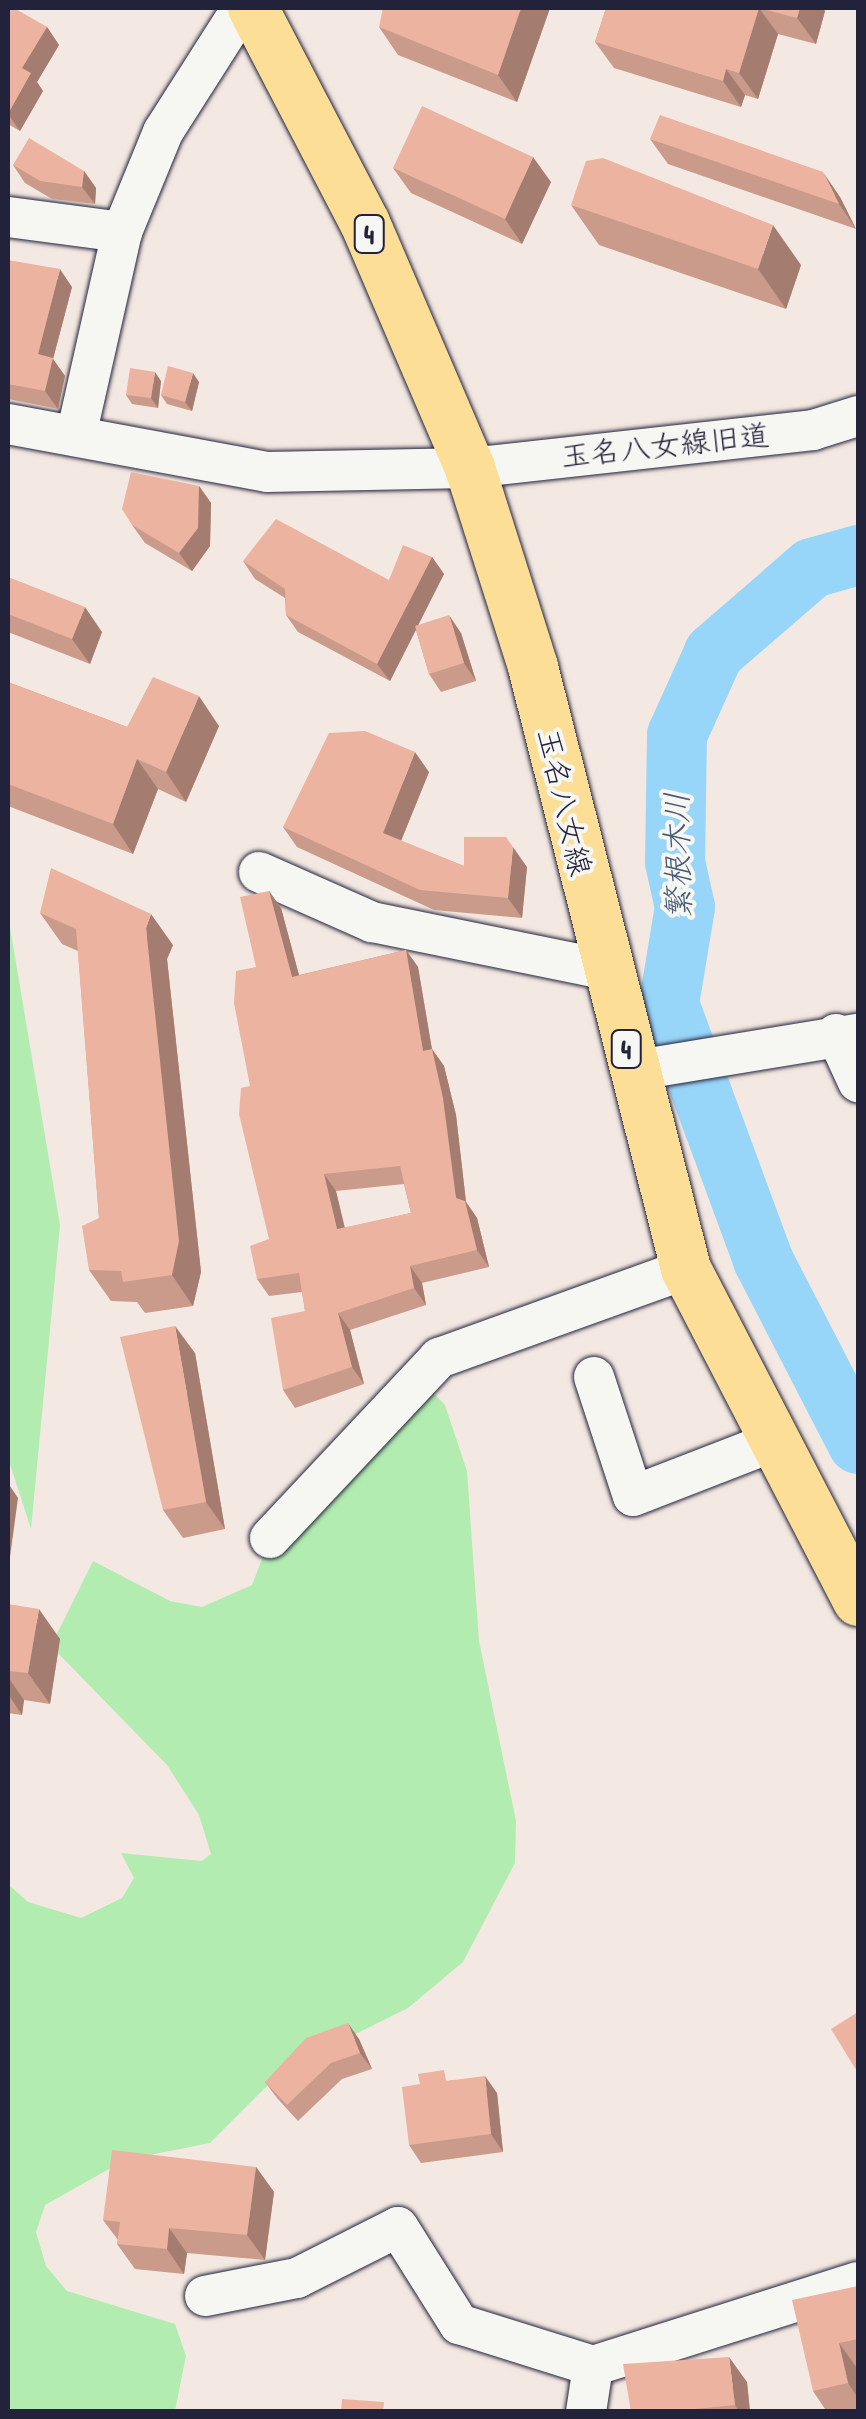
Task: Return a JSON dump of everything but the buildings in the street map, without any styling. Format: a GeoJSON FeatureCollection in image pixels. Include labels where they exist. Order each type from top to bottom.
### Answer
{"type":"FeatureCollection","features":[{"type":"Feature","properties":{"kind":"main road","name":"玉名八女線"},"geometry":{"type":"LineString","coordinates":[[253,8],[365,223],[470,468],[532,668],[604,969],[648,1068],[686,1269],[858,1601]]}},
{"type":"Feature","properties":{"kind":"street"},"geometry":{"type":"LineString","coordinates":[[76,436],[122,232],[163,132],[242,8]]}},
{"type":"Feature","properties":{"kind":"street"},"geometry":{"type":"LineString","coordinates":[[8,217],[122,232]]}},
{"type":"Feature","properties":{"kind":"street","name":"玉名八女線旧道"},"geometry":{"type":"LineString","coordinates":[[8,424],[267,472],[470,468],[813,430],[858,416]]}},
{"type":"Feature","properties":{"kind":"street"},"geometry":{"type":"LineString","coordinates":[[259,872],[372,922],[604,969]]}},
{"type":"Feature","properties":{"kind":"street"},"geometry":{"type":"LineString","coordinates":[[648,1068],[833,1035],[858,1082]]}},
{"type":"Feature","properties":{"kind":"street"},"geometry":{"type":"LineString","coordinates":[[270,1538],[439,1358],[686,1269]]}},
{"type":"Feature","properties":{"kind":"street"},"geometry":{"type":"LineString","coordinates":[[594,1377],[633,1496],[775,1441]]}},
{"type":"Feature","properties":{"kind":"street"},"geometry":{"type":"LineString","coordinates":[[205,2296],[297,2278],[398,2227],[459,2324],[593,2366],[858,2282]]}},
{"type":"Feature","properties":{"kind":"street"},"geometry":{"type":"LineString","coordinates":[[586,2412],[593,2366]]}},
{"type":"Feature","properties":{"kind":"green space"},"geometry":{"type":"Polygon","coordinates":[[[8,915],[60,1225],[31,1529],[8,1458],[8,915]]]}},
{"type":"Feature","properties":{"kind":"green space"},"geometry":{"type":"Polygon","coordinates":[[[422,1381],[445,1405],[467,1471],[479,1641],[516,1821],[515,1863],[463,1962],[408,2008],[283,2070],[210,2143],[125,2160],[45,2205],[36,2232],[46,2266],[67,2291],[175,2324],[186,2356],[175,2411],[8,2411],[8,1884],[28,1902],[81,1918],[122,1898],[134,1878],[121,1853],[202,1861],[211,1854],[199,1815],[167,1765],[51,1646],[93,1561],[170,1601],[202,1607],[252,1585],[270,1538],[422,1381]]]}},
{"type":"Feature","properties":{"kind":"waterway","name":"繁根木川"},"geometry":{"type":"LineString","coordinates":[[858,555],[812,568],[714,653],[677,735],[675,862],[685,907],[669,1004],[763,1260],[858,1444]]}}]}
